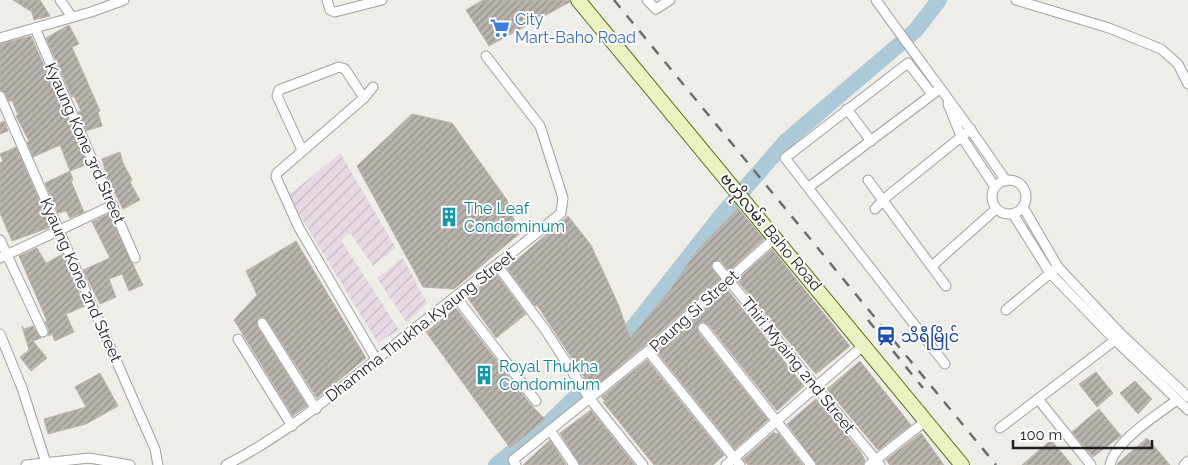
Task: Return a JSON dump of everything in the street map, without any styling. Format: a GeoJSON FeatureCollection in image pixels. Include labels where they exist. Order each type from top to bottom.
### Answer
{"type":"FeatureCollection","features":[{"type":"Feature","properties":{"kind":"main road","name":"ဗဟိုလမ်း Baho Road"},"geometry":{"type":"LineString","coordinates":[[578,0],[746,200],[962,465]]}},
{"type":"Feature","properties":{"kind":"street"},"geometry":{"type":"LineString","coordinates":[[60,0],[72,17]]}},
{"type":"Feature","properties":{"kind":"street"},"geometry":{"type":"LineString","coordinates":[[0,38],[124,0]]}},
{"type":"Feature","properties":{"kind":"street"},"geometry":{"type":"LineString","coordinates":[[327,0],[330,10],[335,12],[382,0]]}},
{"type":"Feature","properties":{"kind":"street"},"geometry":{"type":"LineString","coordinates":[[647,0],[656,9],[670,0]]}},
{"type":"Feature","properties":{"kind":"street"},"geometry":{"type":"LineString","coordinates":[[876,0],[913,50],[939,92],[962,136],[995,187],[992,201],[996,209],[1004,214],[1013,214],[1022,207],[1026,196],[1021,186],[1014,181],[1006,181],[995,187]]}},
{"type":"Feature","properties":{"kind":"street"},"geometry":{"type":"LineString","coordinates":[[1016,0],[1109,28],[1161,49],[1178,64],[1188,84]]}},
{"type":"Feature","properties":{"kind":"street","name":"Kyaung Kone 3rd Street"},"geometry":{"type":"LineString","coordinates":[[35,28],[135,258]]}},
{"type":"Feature","properties":{"kind":"street","name":"Dhamma Thukha Kyaung Street"},"geometry":{"type":"LineString","coordinates":[[226,465],[261,447],[316,409],[376,359],[498,266],[561,213],[563,198],[540,126],[486,56]]}},
{"type":"Feature","properties":{"kind":"street"},"geometry":{"type":"LineString","coordinates":[[945,364],[785,158],[908,63],[939,92],[971,129],[1006,181]]}},
{"type":"Feature","properties":{"kind":"street"},"geometry":{"type":"LineString","coordinates":[[302,150],[277,96],[278,90],[339,68],[345,69],[364,98]]}},
{"type":"Feature","properties":{"kind":"street"},"geometry":{"type":"LineString","coordinates":[[373,87],[364,98],[277,173],[277,182],[299,228],[376,359]]}},
{"type":"Feature","properties":{"kind":"street"},"geometry":{"type":"LineString","coordinates":[[809,187],[939,92]]}},
{"type":"Feature","properties":{"kind":"street","name":"Kyaung Kone 2nd Street"},"geometry":{"type":"LineString","coordinates":[[0,96],[156,449],[158,465]]}},
{"type":"Feature","properties":{"kind":"street"},"geometry":{"type":"LineString","coordinates":[[847,109],[871,140]]}},
{"type":"Feature","properties":{"kind":"street"},"geometry":{"type":"LineString","coordinates":[[875,209],[971,129]]}},
{"type":"Feature","properties":{"kind":"street"},"geometry":{"type":"LineString","coordinates":[[868,180],[946,286]]}},
{"type":"Feature","properties":{"kind":"street"},"geometry":{"type":"LineString","coordinates":[[3,256],[113,205]]}},
{"type":"Feature","properties":{"kind":"street"},"geometry":{"type":"LineString","coordinates":[[1022,207],[1058,267],[1118,337],[1177,400],[1187,408]]}},
{"type":"Feature","properties":{"kind":"street"},"geometry":{"type":"LineString","coordinates":[[932,266],[996,209]]}},
{"type":"Feature","properties":{"kind":"street"},"geometry":{"type":"LineString","coordinates":[[1013,214],[1050,273],[1118,337],[1188,397]]}},
{"type":"Feature","properties":{"kind":"street","name":"Paung Si Street"},"geometry":{"type":"LineString","coordinates":[[586,392],[610,382],[648,351],[776,237]]}},
{"type":"Feature","properties":{"kind":"street"},"geometry":{"type":"LineString","coordinates":[[0,240],[3,256],[43,332]]}},
{"type":"Feature","properties":{"kind":"street"},"geometry":{"type":"LineString","coordinates":[[498,266],[546,331],[586,392],[643,465]]}},
{"type":"Feature","properties":{"kind":"street","name":"Thiri Myaing 2nd Street"},"geometry":{"type":"LineString","coordinates":[[717,266],[875,463]]}},
{"type":"Feature","properties":{"kind":"street"},"geometry":{"type":"LineString","coordinates":[[1006,310],[1058,267]]}},
{"type":"Feature","properties":{"kind":"street"},"geometry":{"type":"LineString","coordinates":[[456,298],[536,401]]}},
{"type":"Feature","properties":{"kind":"street"},"geometry":{"type":"LineString","coordinates":[[262,323],[316,409]]}},
{"type":"Feature","properties":{"kind":"street"},"geometry":{"type":"LineString","coordinates":[[703,328],[811,465]]}},
{"type":"Feature","properties":{"kind":"street"},"geometry":{"type":"LineString","coordinates":[[0,334],[22,388],[46,463]]}},
{"type":"Feature","properties":{"kind":"street"},"geometry":{"type":"LineString","coordinates":[[1000,428],[1118,337]]}},
{"type":"Feature","properties":{"kind":"street"},"geometry":{"type":"LineString","coordinates":[[238,339],[292,426]]}},
{"type":"Feature","properties":{"kind":"street"},"geometry":{"type":"LineString","coordinates":[[726,465],[737,462],[815,386],[864,345]]}},
{"type":"Feature","properties":{"kind":"street"},"geometry":{"type":"LineString","coordinates":[[648,351],[737,462]]}},
{"type":"Feature","properties":{"kind":"street"},"geometry":{"type":"LineString","coordinates":[[514,462],[550,430],[586,392]]}},
{"type":"Feature","properties":{"kind":"street"},"geometry":{"type":"LineString","coordinates":[[1038,399],[1091,465]]}},
{"type":"Feature","properties":{"kind":"street"},"geometry":{"type":"LineString","coordinates":[[1110,465],[1112,458],[1135,432],[1177,400]]}},
{"type":"Feature","properties":{"kind":"street"},"geometry":{"type":"LineString","coordinates":[[875,463],[927,420]]}},
{"type":"Feature","properties":{"kind":"street"},"geometry":{"type":"LineString","coordinates":[[550,430],[574,465]]}},
{"type":"Feature","properties":{"kind":"street"},"geometry":{"type":"LineString","coordinates":[[26,465],[89,458],[130,465]]}},
{"type":"Feature","properties":{"kind":"street"},"geometry":{"type":"LineString","coordinates":[[1184,465],[1188,461]]}},
{"type":"Feature","properties":{"kind":"shaded area"},"geometry":{"type":"Polygon","coordinates":[[[340,153],[396,248],[373,266],[350,233],[341,240],[399,330],[378,343],[288,196],[340,153]]]}},
{"type":"Feature","properties":{"kind":"shaded area"},"geometry":{"type":"Polygon","coordinates":[[[403,258],[427,303],[407,323],[377,278],[403,258]]]}},
{"type":"Feature","properties":{"kind":"building"},"geometry":{"type":"Polygon","coordinates":[[[13,0],[40,0],[50,16],[34,20],[32,12],[13,0]]]}},
{"type":"Feature","properties":{"kind":"building","name":"City Mart-Baho Road"},"geometry":{"type":"Polygon","coordinates":[[[483,0],[569,0],[570,2],[489,46],[466,10],[483,0]]]}},
{"type":"Feature","properties":{"kind":"building"},"geometry":{"type":"Polygon","coordinates":[[[69,25],[79,44],[72,47],[100,111],[98,112],[102,126],[86,131],[78,112],[81,111],[74,96],[72,97],[46,38],[69,25]]]}},
{"type":"Feature","properties":{"kind":"building"},"geometry":{"type":"Polygon","coordinates":[[[31,36],[88,164],[70,171],[60,145],[33,157],[27,142],[29,141],[16,116],[18,115],[12,100],[9,102],[5,93],[0,90],[0,44],[31,36]]]}},
{"type":"Feature","properties":{"kind":"building","name":"The Leaf Condominum"},"geometry":{"type":"Polygon","coordinates":[[[412,114],[452,123],[507,200],[519,234],[454,289],[423,287],[357,166],[412,114]]]}},
{"type":"Feature","properties":{"kind":"building"},"geometry":{"type":"Polygon","coordinates":[[[4,121],[8,131],[0,134],[0,123],[4,121]]]}},
{"type":"Feature","properties":{"kind":"building"},"geometry":{"type":"Polygon","coordinates":[[[16,147],[51,227],[12,241],[0,213],[0,163],[3,161],[0,154],[16,147]]]}},
{"type":"Feature","properties":{"kind":"building"},"geometry":{"type":"Polygon","coordinates":[[[120,152],[123,163],[132,180],[130,182],[140,200],[123,209],[107,178],[102,159],[120,152]]]}},
{"type":"Feature","properties":{"kind":"building"},"geometry":{"type":"Polygon","coordinates":[[[70,171],[73,180],[71,181],[84,212],[70,218],[66,211],[58,213],[45,183],[70,171]]]}},
{"type":"Feature","properties":{"kind":"building"},"geometry":{"type":"Polygon","coordinates":[[[738,208],[764,239],[729,271],[720,260],[713,262],[711,267],[720,279],[592,389],[537,305],[535,306],[507,268],[568,216],[591,245],[619,306],[630,338],[670,290],[696,252],[738,208]]]}},
{"type":"Feature","properties":{"kind":"building"},"geometry":{"type":"Polygon","coordinates":[[[109,214],[143,285],[129,291],[122,274],[109,279],[116,297],[100,304],[83,270],[110,258],[92,222],[109,214]]]}},
{"type":"Feature","properties":{"kind":"building"},"geometry":{"type":"Polygon","coordinates":[[[296,241],[366,358],[317,398],[267,320],[262,317],[258,318],[257,326],[307,406],[293,416],[234,320],[257,295],[246,271],[296,241]]]}},
{"type":"Feature","properties":{"kind":"building"},"geometry":{"type":"Polygon","coordinates":[[[37,248],[46,263],[63,254],[85,306],[66,314],[74,332],[55,341],[52,334],[48,336],[49,330],[45,322],[47,321],[19,256],[37,248]]]}},
{"type":"Feature","properties":{"kind":"building"},"geometry":{"type":"Polygon","coordinates":[[[772,249],[850,346],[816,374],[737,280],[772,249]]]}},
{"type":"Feature","properties":{"kind":"building"},"geometry":{"type":"Polygon","coordinates":[[[496,274],[526,314],[496,338],[467,297],[496,274]]]}},
{"type":"Feature","properties":{"kind":"building"},"geometry":{"type":"Polygon","coordinates":[[[727,289],[804,386],[777,411],[708,324],[699,323],[698,332],[768,420],[735,449],[657,352],[727,289]]]}},
{"type":"Feature","properties":{"kind":"building","name":"Royal Thukha Condominum"},"geometry":{"type":"Polygon","coordinates":[[[456,308],[531,405],[545,419],[510,448],[426,332],[456,308]]]}},
{"type":"Feature","properties":{"kind":"building"},"geometry":{"type":"Polygon","coordinates":[[[22,326],[24,329],[33,326],[41,338],[33,341],[47,358],[31,371],[20,357],[29,350],[22,326]]]}},
{"type":"Feature","properties":{"kind":"building"},"geometry":{"type":"Polygon","coordinates":[[[647,360],[724,455],[713,465],[654,465],[603,402],[605,401],[601,397],[647,360]]]}},
{"type":"Feature","properties":{"kind":"building"},"geometry":{"type":"Polygon","coordinates":[[[860,361],[911,425],[878,450],[827,389],[860,361]]]}},
{"type":"Feature","properties":{"kind":"building"},"geometry":{"type":"Polygon","coordinates":[[[1096,372],[1113,393],[1097,407],[1079,384],[1096,372]]]}},
{"type":"Feature","properties":{"kind":"building"},"geometry":{"type":"Polygon","coordinates":[[[100,373],[118,406],[86,424],[48,434],[44,419],[86,407],[75,387],[100,373]]]}},
{"type":"Feature","properties":{"kind":"building"},"geometry":{"type":"Polygon","coordinates":[[[1135,381],[1152,399],[1138,414],[1120,393],[1135,381]]]}},
{"type":"Feature","properties":{"kind":"building"},"geometry":{"type":"Polygon","coordinates":[[[816,399],[860,451],[865,460],[863,465],[817,465],[787,424],[816,399]]]}},
{"type":"Feature","properties":{"kind":"building"},"geometry":{"type":"Polygon","coordinates":[[[1099,409],[1121,436],[1093,457],[1072,432],[1099,409]]]}},
{"type":"Feature","properties":{"kind":"building"},"geometry":{"type":"Polygon","coordinates":[[[591,410],[635,465],[580,465],[560,433],[591,410]]]}},
{"type":"Feature","properties":{"kind":"building"},"geometry":{"type":"Polygon","coordinates":[[[774,432],[778,433],[803,465],[748,465],[743,459],[774,432]]]}},
{"type":"Feature","properties":{"kind":"building"},"geometry":{"type":"Polygon","coordinates":[[[921,433],[944,465],[890,465],[886,460],[921,433]]]}},
{"type":"Feature","properties":{"kind":"building"},"geometry":{"type":"Polygon","coordinates":[[[1147,438],[1170,465],[1117,465],[1118,463],[1147,438]]]}},
{"type":"Feature","properties":{"kind":"building"},"geometry":{"type":"Polygon","coordinates":[[[1051,440],[1072,465],[1022,465],[1051,440]]]}},
{"type":"Feature","properties":{"kind":"building"},"geometry":{"type":"Polygon","coordinates":[[[549,441],[566,465],[523,465],[549,441]]]}},
{"type":"Feature","properties":{"kind":"waterway"},"geometry":{"type":"LineString","coordinates":[[496,465],[551,421],[587,386],[720,217],[786,141],[915,31],[939,0]]}},
{"type":"Feature","properties":{"kind":"railway"},"geometry":{"type":"LineString","coordinates":[[614,0],[996,465]]}},
{"type":"Feature","properties":{"kind":"railway"},"geometry":{"type":"LineString","coordinates":[[868,320],[923,388]]}},
{"type":"Feature","properties":{"kind":"place","name":"City Mart-Baho Road"},"geometry":{"type":"Point","coordinates":[500,28]}},
{"type":"Feature","properties":{"kind":"place","name":"The Leaf Condominum"},"geometry":{"type":"Point","coordinates":[449,217]}},
{"type":"Feature","properties":{"kind":"place","name":"သိရီမြိုင်"},"geometry":{"type":"Point","coordinates":[886,336]}},
{"type":"Feature","properties":{"kind":"place","name":"Royal Thukha Condominum"},"geometry":{"type":"Point","coordinates":[484,375]}}]}
